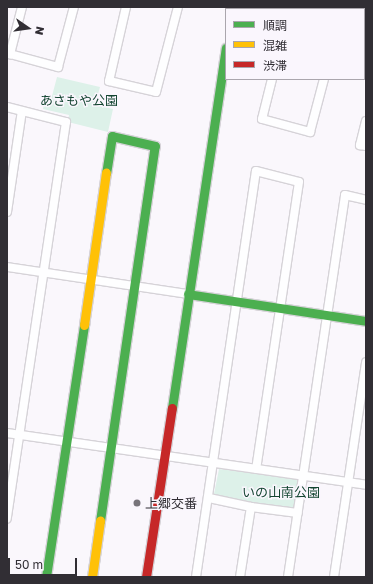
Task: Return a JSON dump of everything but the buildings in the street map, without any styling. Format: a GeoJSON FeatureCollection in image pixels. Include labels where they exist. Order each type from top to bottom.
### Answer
{"type":"FeatureCollection","features":[{"type":"Feature","properties":{"kind":"street"},"geometry":{"type":"LineString","coordinates":[[22,7],[10,54],[58,67],[74,7]]}},
{"type":"Feature","properties":{"kind":"street"},"geometry":{"type":"LineString","coordinates":[[126,7],[109,80],[156,92],[178,7]]}},
{"type":"Feature","properties":{"kind":"street"},"geometry":{"type":"LineString","coordinates":[[146,577],[225,54]]}},
{"type":"Feature","properties":{"kind":"street"},"geometry":{"type":"LineString","coordinates":[[272,80],[262,119],[310,132],[324,80]]}},
{"type":"Feature","properties":{"kind":"street"},"geometry":{"type":"LineString","coordinates":[[7,107],[66,122],[7,519]]}},
{"type":"Feature","properties":{"kind":"street"},"geometry":{"type":"LineString","coordinates":[[7,212],[22,111]]}},
{"type":"Feature","properties":{"kind":"street"},"geometry":{"type":"LineString","coordinates":[[366,121],[360,145],[366,146]]}},
{"type":"Feature","properties":{"kind":"street"},"geometry":{"type":"LineString","coordinates":[[46,577],[112,136],[155,146],[136,286],[92,577]]}},
{"type":"Feature","properties":{"kind":"street"},"geometry":{"type":"LineString","coordinates":[[196,577],[209,498],[236,301],[256,171],[299,182],[256,469]]}},
{"type":"Feature","properties":{"kind":"street"},"geometry":{"type":"LineString","coordinates":[[288,577],[345,195],[366,200]]}},
{"type":"Feature","properties":{"kind":"street"},"geometry":{"type":"LineString","coordinates":[[7,267],[366,321]]}},
{"type":"Feature","properties":{"kind":"street"},"geometry":{"type":"LineString","coordinates":[[334,577],[366,362]]}},
{"type":"Feature","properties":{"kind":"street"},"geometry":{"type":"LineString","coordinates":[[7,432],[111,449],[366,485]]}},
{"type":"Feature","properties":{"kind":"street"},"geometry":{"type":"LineString","coordinates":[[209,498],[251,507],[298,513]]}},
{"type":"Feature","properties":{"kind":"street"},"geometry":{"type":"LineString","coordinates":[[240,577],[251,507]]}},
{"type":"Feature","properties":{"kind":"green space","name":"あさもや公園"},"geometry":{"type":"Polygon","coordinates":[[[57,77],[100,87],[95,105],[113,109],[108,132],[68,122],[69,115],[43,109],[46,95],[52,96],[57,77]]]}},
{"type":"Feature","properties":{"kind":"green space","name":"いの山南公園"},"geometry":{"type":"Polygon","coordinates":[[[219,469],[300,479],[295,510],[216,496],[214,494],[219,469]]]}},
{"type":"Feature","properties":{"kind":"traffic: fast"},"geometry":{"type":"LineString","coordinates":[[172,408],[225,55]]}},
{"type":"Feature","properties":{"kind":"traffic: fast"},"geometry":{"type":"LineString","coordinates":[[100,521],[155,146],[112,136],[106,173]]}},
{"type":"Feature","properties":{"kind":"traffic: fast"},"geometry":{"type":"LineString","coordinates":[[188,294],[366,321]]}},
{"type":"Feature","properties":{"kind":"traffic: fast"},"geometry":{"type":"LineString","coordinates":[[46,577],[84,325]]}},
{"type":"Feature","properties":{"kind":"traffic: slow"},"geometry":{"type":"LineString","coordinates":[[84,325],[106,173]]}},
{"type":"Feature","properties":{"kind":"traffic: slow"},"geometry":{"type":"LineString","coordinates":[[92,577],[100,521]]}},
{"type":"Feature","properties":{"kind":"traffic: jam"},"geometry":{"type":"LineString","coordinates":[[146,577],[172,408]]}},
{"type":"Feature","properties":{"kind":"place","name":"上郷交番"},"geometry":{"type":"Point","coordinates":[137,503]}}]}
